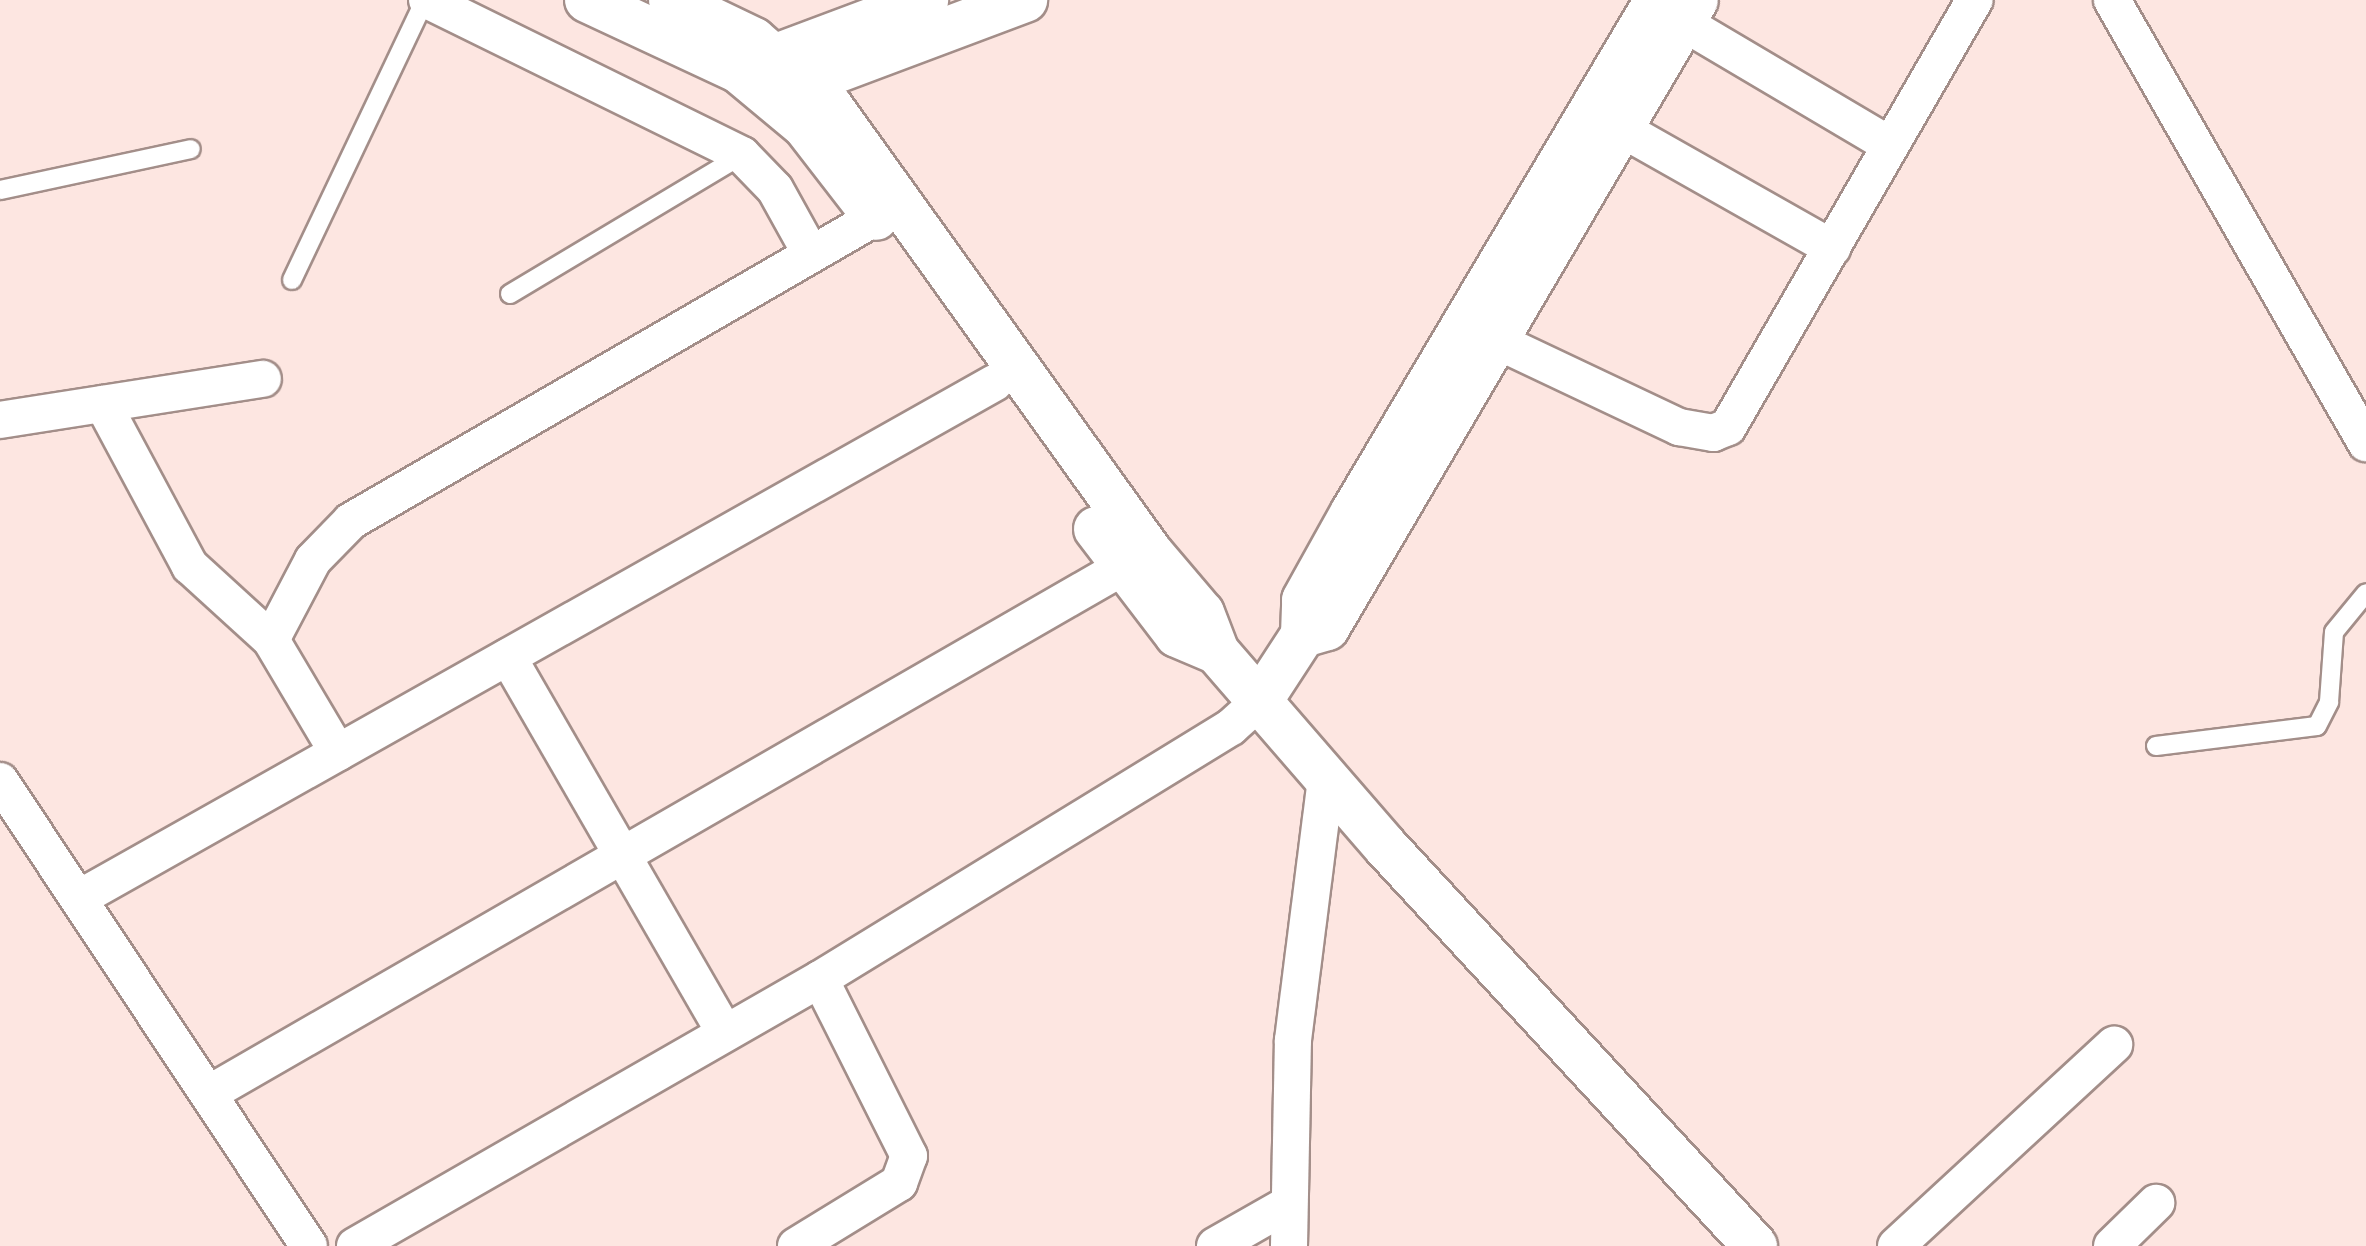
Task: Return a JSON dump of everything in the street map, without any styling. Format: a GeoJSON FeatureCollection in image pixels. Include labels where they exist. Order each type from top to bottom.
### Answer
{"type":"FeatureCollection","features":[{"type":"Feature","properties":{"kind":"street"},"geometry":{"type":"LineString","coordinates":[[426,0],[742,155],[775,189],[811,254]]}},
{"type":"Feature","properties":{"kind":"street"},"geometry":{"type":"LineString","coordinates":[[587,0],[772,76],[805,126],[876,217],[1123,567],[1177,635],[1217,652]]}},
{"type":"Feature","properties":{"kind":"street"},"geometry":{"type":"LineString","coordinates":[[671,0],[864,150],[1150,552],[1202,613],[1217,652],[1326,778],[1755,1246]]}},
{"type":"Feature","properties":{"kind":"street"},"geometry":{"type":"LineString","coordinates":[[772,76],[926,0]]}},
{"type":"Feature","properties":{"kind":"street"},"geometry":{"type":"LineString","coordinates":[[772,76],[1025,0]]}},
{"type":"Feature","properties":{"kind":"street"},"geometry":{"type":"LineString","coordinates":[[1495,340],[1679,427],[1713,433],[1742,411],[1890,145],[1975,0]]}},
{"type":"Feature","properties":{"kind":"street"},"geometry":{"type":"LineString","coordinates":[[2112,0],[2235,206],[2366,443]]}},
{"type":"Feature","properties":{"kind":"street"},"geometry":{"type":"LineString","coordinates":[[1678,7],[1890,145]]}},
{"type":"Feature","properties":{"kind":"street"},"geometry":{"type":"LineString","coordinates":[[1303,635],[1327,628],[1620,128],[1678,7]]}},
{"type":"Feature","properties":{"kind":"street"},"geometry":{"type":"LineString","coordinates":[[355,1246],[820,979],[1231,727],[1260,701],[1303,635],[1304,600],[1339,537],[1678,7]]}},
{"type":"Feature","properties":{"kind":"street"},"geometry":{"type":"LineString","coordinates":[[1620,128],[1832,248]]}},
{"type":"Feature","properties":{"kind":"street"},"geometry":{"type":"LineString","coordinates":[[271,640],[313,560],[351,521],[876,217]]}},
{"type":"Feature","properties":{"kind":"street"},"geometry":{"type":"LineString","coordinates":[[0,420],[263,379]]}},
{"type":"Feature","properties":{"kind":"street"},"geometry":{"type":"LineString","coordinates":[[83,896],[994,383]]}},
{"type":"Feature","properties":{"kind":"street"},"geometry":{"type":"LineString","coordinates":[[103,404],[190,566],[271,640],[338,753]]}},
{"type":"Feature","properties":{"kind":"street"},"geometry":{"type":"LineString","coordinates":[[210,1093],[1123,567]]}},
{"type":"Feature","properties":{"kind":"street"},"geometry":{"type":"LineString","coordinates":[[508,657],[725,1033]]}},
{"type":"Feature","properties":{"kind":"street"},"geometry":{"type":"LineString","coordinates":[[1289,1246],[1287,1205],[1293,1040],[1326,778]]}},
{"type":"Feature","properties":{"kind":"street"},"geometry":{"type":"LineString","coordinates":[[5,797],[83,896],[309,1246]]}},
{"type":"Feature","properties":{"kind":"street"},"geometry":{"type":"LineString","coordinates":[[796,1246],[899,1183],[909,1156],[820,979]]}},
{"type":"Feature","properties":{"kind":"street"},"geometry":{"type":"LineString","coordinates":[[1896,1246],[2114,1045]]}},
{"type":"Feature","properties":{"kind":"street"},"geometry":{"type":"LineString","coordinates":[[2112,1246],[2156,1203]]}},
{"type":"Feature","properties":{"kind":"street"},"geometry":{"type":"LineString","coordinates":[[1215,1246],[1287,1205]]}},
{"type":"Feature","properties":{"kind":"lane"},"geometry":{"type":"LineString","coordinates":[[292,280],[426,0]]}},
{"type":"Feature","properties":{"kind":"lane"},"geometry":{"type":"LineString","coordinates":[[0,190],[191,149]]}},
{"type":"Feature","properties":{"kind":"lane"},"geometry":{"type":"LineString","coordinates":[[510,294],[742,155]]}},
{"type":"Feature","properties":{"kind":"lane"},"geometry":{"type":"LineString","coordinates":[[2156,746],[2317,726],[2329,702],[2334,632],[2366,593]]}}]}
